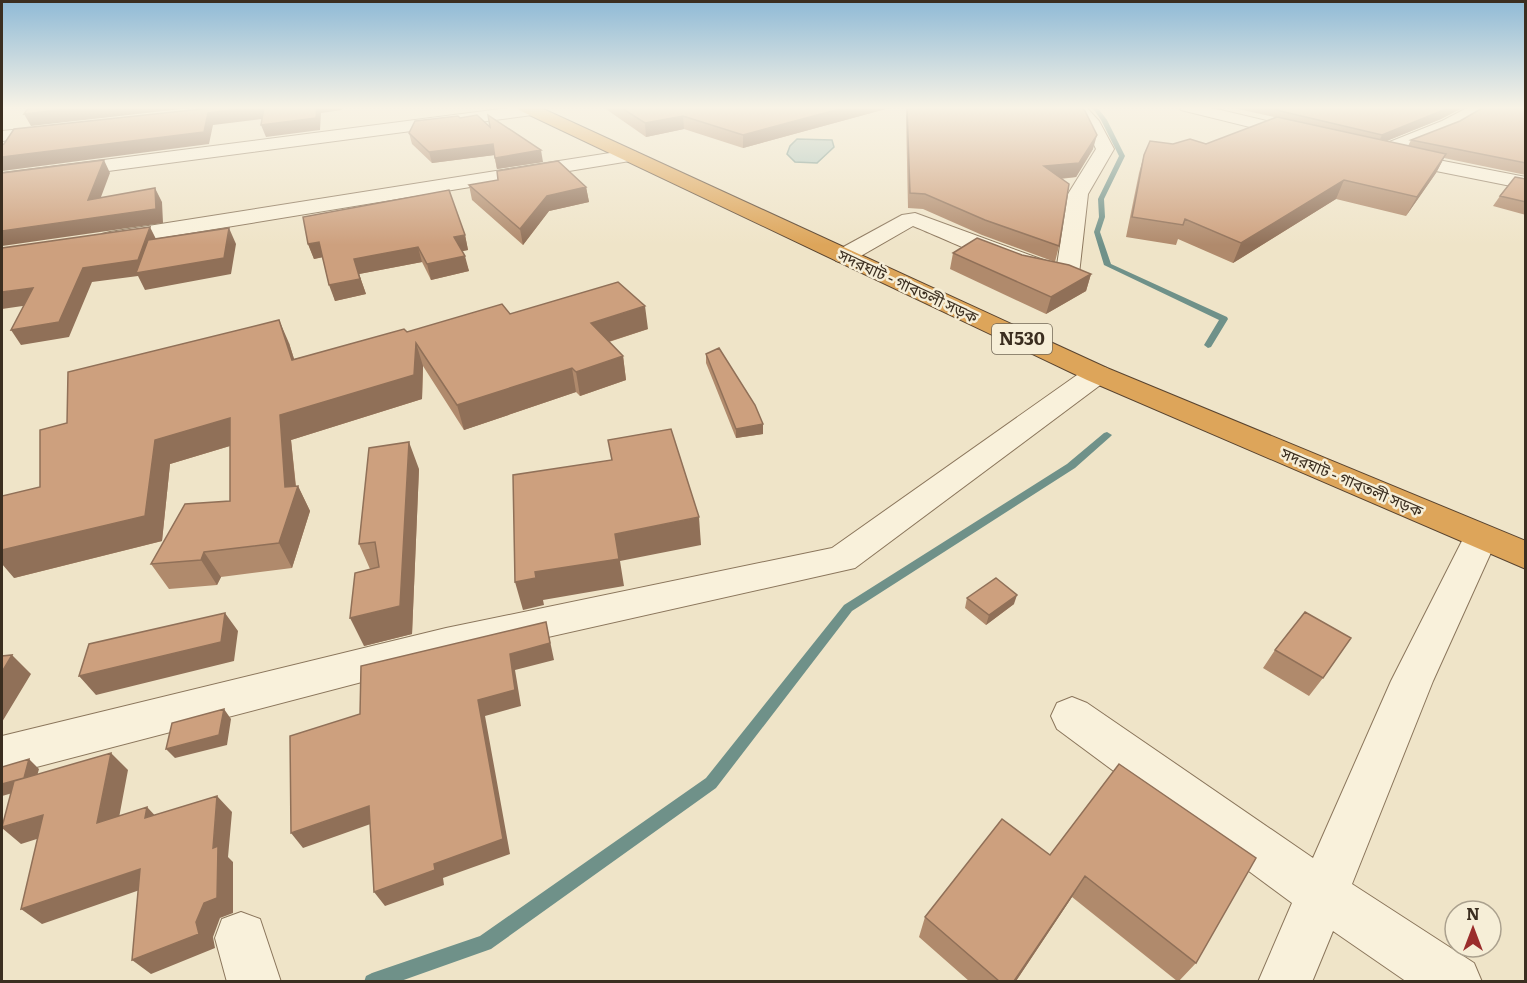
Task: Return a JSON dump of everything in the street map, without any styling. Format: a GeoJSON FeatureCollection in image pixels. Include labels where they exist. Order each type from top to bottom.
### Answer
{"type":"FeatureCollection","features":[{"type":"Feature","properties":{"kind":"highway","name":"সদরঘাট - গাবতলী সড়ক"},"geometry":{"type":"LineString","coordinates":[[622,153],[1097,374],[1526,556]]}},
{"type":"Feature","properties":{"kind":"street"},"geometry":{"type":"LineString","coordinates":[[2,178],[194,153]]}},
{"type":"Feature","properties":{"kind":"street"},"geometry":{"type":"LineString","coordinates":[[844,256],[909,219],[915,219],[1046,272],[1067,274],[1078,194],[1103,153]]}},
{"type":"Feature","properties":{"kind":"street"},"geometry":{"type":"LineString","coordinates":[[1377,153],[1526,183]]}},
{"type":"Feature","properties":{"kind":"street"},"geometry":{"type":"LineString","coordinates":[[95,241],[629,156]]}},
{"type":"Feature","properties":{"kind":"street"},"geometry":{"type":"LineString","coordinates":[[2,756],[446,644],[842,559],[1097,374]]}},
{"type":"Feature","properties":{"kind":"street"},"geometry":{"type":"LineString","coordinates":[[1285,981],[1412,681],[1481,537]]}},
{"type":"Feature","properties":{"kind":"street"},"geometry":{"type":"LineString","coordinates":[[1072,716],[1322,894],[1455,981]]}},
{"type":"Feature","properties":{"kind":"water"},"geometry":{"type":"Polygon","coordinates":[[[828,153],[817,163],[795,162],[787,154],[828,153]]]}},
{"type":"Feature","properties":{"kind":"building"},"geometry":{"type":"Polygon","coordinates":[[[2,153],[35,153],[2,157],[2,153]]]}},
{"type":"Feature","properties":{"kind":"building"},"geometry":{"type":"Polygon","coordinates":[[[494,153],[524,153],[495,158],[494,153]]]}},
{"type":"Feature","properties":{"kind":"building"},"geometry":{"type":"Polygon","coordinates":[[[909,153],[1086,153],[1079,163],[1044,166],[1069,184],[1059,246],[985,220],[925,194],[910,193],[909,153]]]}},
{"type":"Feature","properties":{"kind":"building"},"geometry":{"type":"Polygon","coordinates":[[[1145,153],[1446,154],[1417,197],[1344,180],[1241,243],[1185,219],[1183,225],[1132,217],[1145,153]]]}},
{"type":"Feature","properties":{"kind":"building"},"geometry":{"type":"Polygon","coordinates":[[[1475,153],[1526,153],[1526,163],[1475,153]]]}},
{"type":"Feature","properties":{"kind":"building"},"geometry":{"type":"Polygon","coordinates":[[[104,160],[88,200],[155,188],[156,209],[2,231],[2,173],[104,160]]]}},
{"type":"Feature","properties":{"kind":"building"},"geometry":{"type":"Polygon","coordinates":[[[558,161],[586,187],[547,196],[520,229],[469,185],[498,180],[497,171],[558,161]]]}},
{"type":"Feature","properties":{"kind":"building"},"geometry":{"type":"Polygon","coordinates":[[[1515,177],[1526,179],[1526,202],[1500,196],[1515,177]]]}},
{"type":"Feature","properties":{"kind":"building"},"geometry":{"type":"Polygon","coordinates":[[[449,190],[465,235],[454,237],[465,256],[427,264],[418,247],[354,259],[360,279],[329,285],[319,242],[308,244],[303,217],[449,190]]]}},
{"type":"Feature","properties":{"kind":"building"},"geometry":{"type":"Polygon","coordinates":[[[150,227],[138,260],[83,268],[59,322],[11,330],[33,288],[2,292],[2,248],[150,227]]]}},
{"type":"Feature","properties":{"kind":"building"},"geometry":{"type":"Polygon","coordinates":[[[229,228],[224,258],[136,273],[148,240],[229,228]]]}},
{"type":"Feature","properties":{"kind":"building"},"geometry":{"type":"Polygon","coordinates":[[[977,238],[1022,255],[1069,265],[1091,274],[1051,297],[953,253],[977,238]]]}},
{"type":"Feature","properties":{"kind":"building"},"geometry":{"type":"Polygon","coordinates":[[[618,282],[645,306],[591,323],[623,356],[576,372],[572,368],[457,405],[416,343],[414,375],[280,415],[285,487],[298,486],[279,543],[204,552],[201,560],[151,564],[185,504],[230,501],[230,418],[155,440],[145,516],[2,550],[2,496],[40,487],[40,430],[67,423],[68,372],[279,320],[292,360],[404,329],[407,332],[502,304],[510,314],[618,282]]]}},
{"type":"Feature","properties":{"kind":"building"},"geometry":{"type":"Polygon","coordinates":[[[719,348],[755,405],[763,424],[736,429],[706,354],[719,348]]]}},
{"type":"Feature","properties":{"kind":"building"},"geometry":{"type":"Polygon","coordinates":[[[671,429],[699,517],[615,534],[619,559],[535,572],[536,578],[515,582],[513,475],[612,460],[608,440],[671,429]]]}},
{"type":"Feature","properties":{"kind":"building"},"geometry":{"type":"Polygon","coordinates":[[[409,442],[400,606],[350,618],[355,573],[379,567],[375,542],[359,544],[369,448],[409,442]]]}},
{"type":"Feature","properties":{"kind":"building"},"geometry":{"type":"Polygon","coordinates":[[[996,578],[1017,595],[989,615],[967,598],[996,578]]]}},
{"type":"Feature","properties":{"kind":"building"},"geometry":{"type":"Polygon","coordinates":[[[1305,612],[1351,638],[1323,678],[1275,650],[1305,612]]]}},
{"type":"Feature","properties":{"kind":"building"},"geometry":{"type":"Polygon","coordinates":[[[225,613],[221,642],[79,676],[89,644],[225,613]]]}},
{"type":"Feature","properties":{"kind":"building"},"geometry":{"type":"Polygon","coordinates":[[[546,622],[550,643],[510,654],[515,690],[478,700],[503,839],[434,864],[435,870],[374,892],[369,806],[291,833],[290,736],[360,714],[361,666],[546,622]]]}},
{"type":"Feature","properties":{"kind":"building"},"geometry":{"type":"Polygon","coordinates":[[[12,655],[2,672],[2,656],[12,655]]]}},
{"type":"Feature","properties":{"kind":"building"},"geometry":{"type":"Polygon","coordinates":[[[224,709],[219,735],[166,749],[172,723],[224,709]]]}},
{"type":"Feature","properties":{"kind":"building"},"geometry":{"type":"Polygon","coordinates":[[[111,753],[97,823],[147,807],[145,818],[217,796],[213,848],[218,846],[217,898],[204,903],[196,922],[199,934],[132,960],[140,869],[21,909],[43,815],[2,827],[14,781],[111,753]]]}},
{"type":"Feature","properties":{"kind":"building"},"geometry":{"type":"Polygon","coordinates":[[[29,759],[24,778],[2,784],[2,767],[29,759]]]}},
{"type":"Feature","properties":{"kind":"building"},"geometry":{"type":"Polygon","coordinates":[[[1119,764],[1256,858],[1196,963],[1085,876],[1014,981],[999,981],[925,917],[1002,819],[1050,855],[1119,764]]]}},
{"type":"Feature","properties":{"kind":"waterway"},"geometry":{"type":"LineString","coordinates":[[1120,153],[1122,156],[1101,199],[1102,217],[1097,232],[1108,265],[1224,319],[1208,345]]}},
{"type":"Feature","properties":{"kind":"waterway"},"geometry":{"type":"LineString","coordinates":[[372,982],[485,943],[711,783],[848,608],[1071,466],[1107,435]]}}]}
